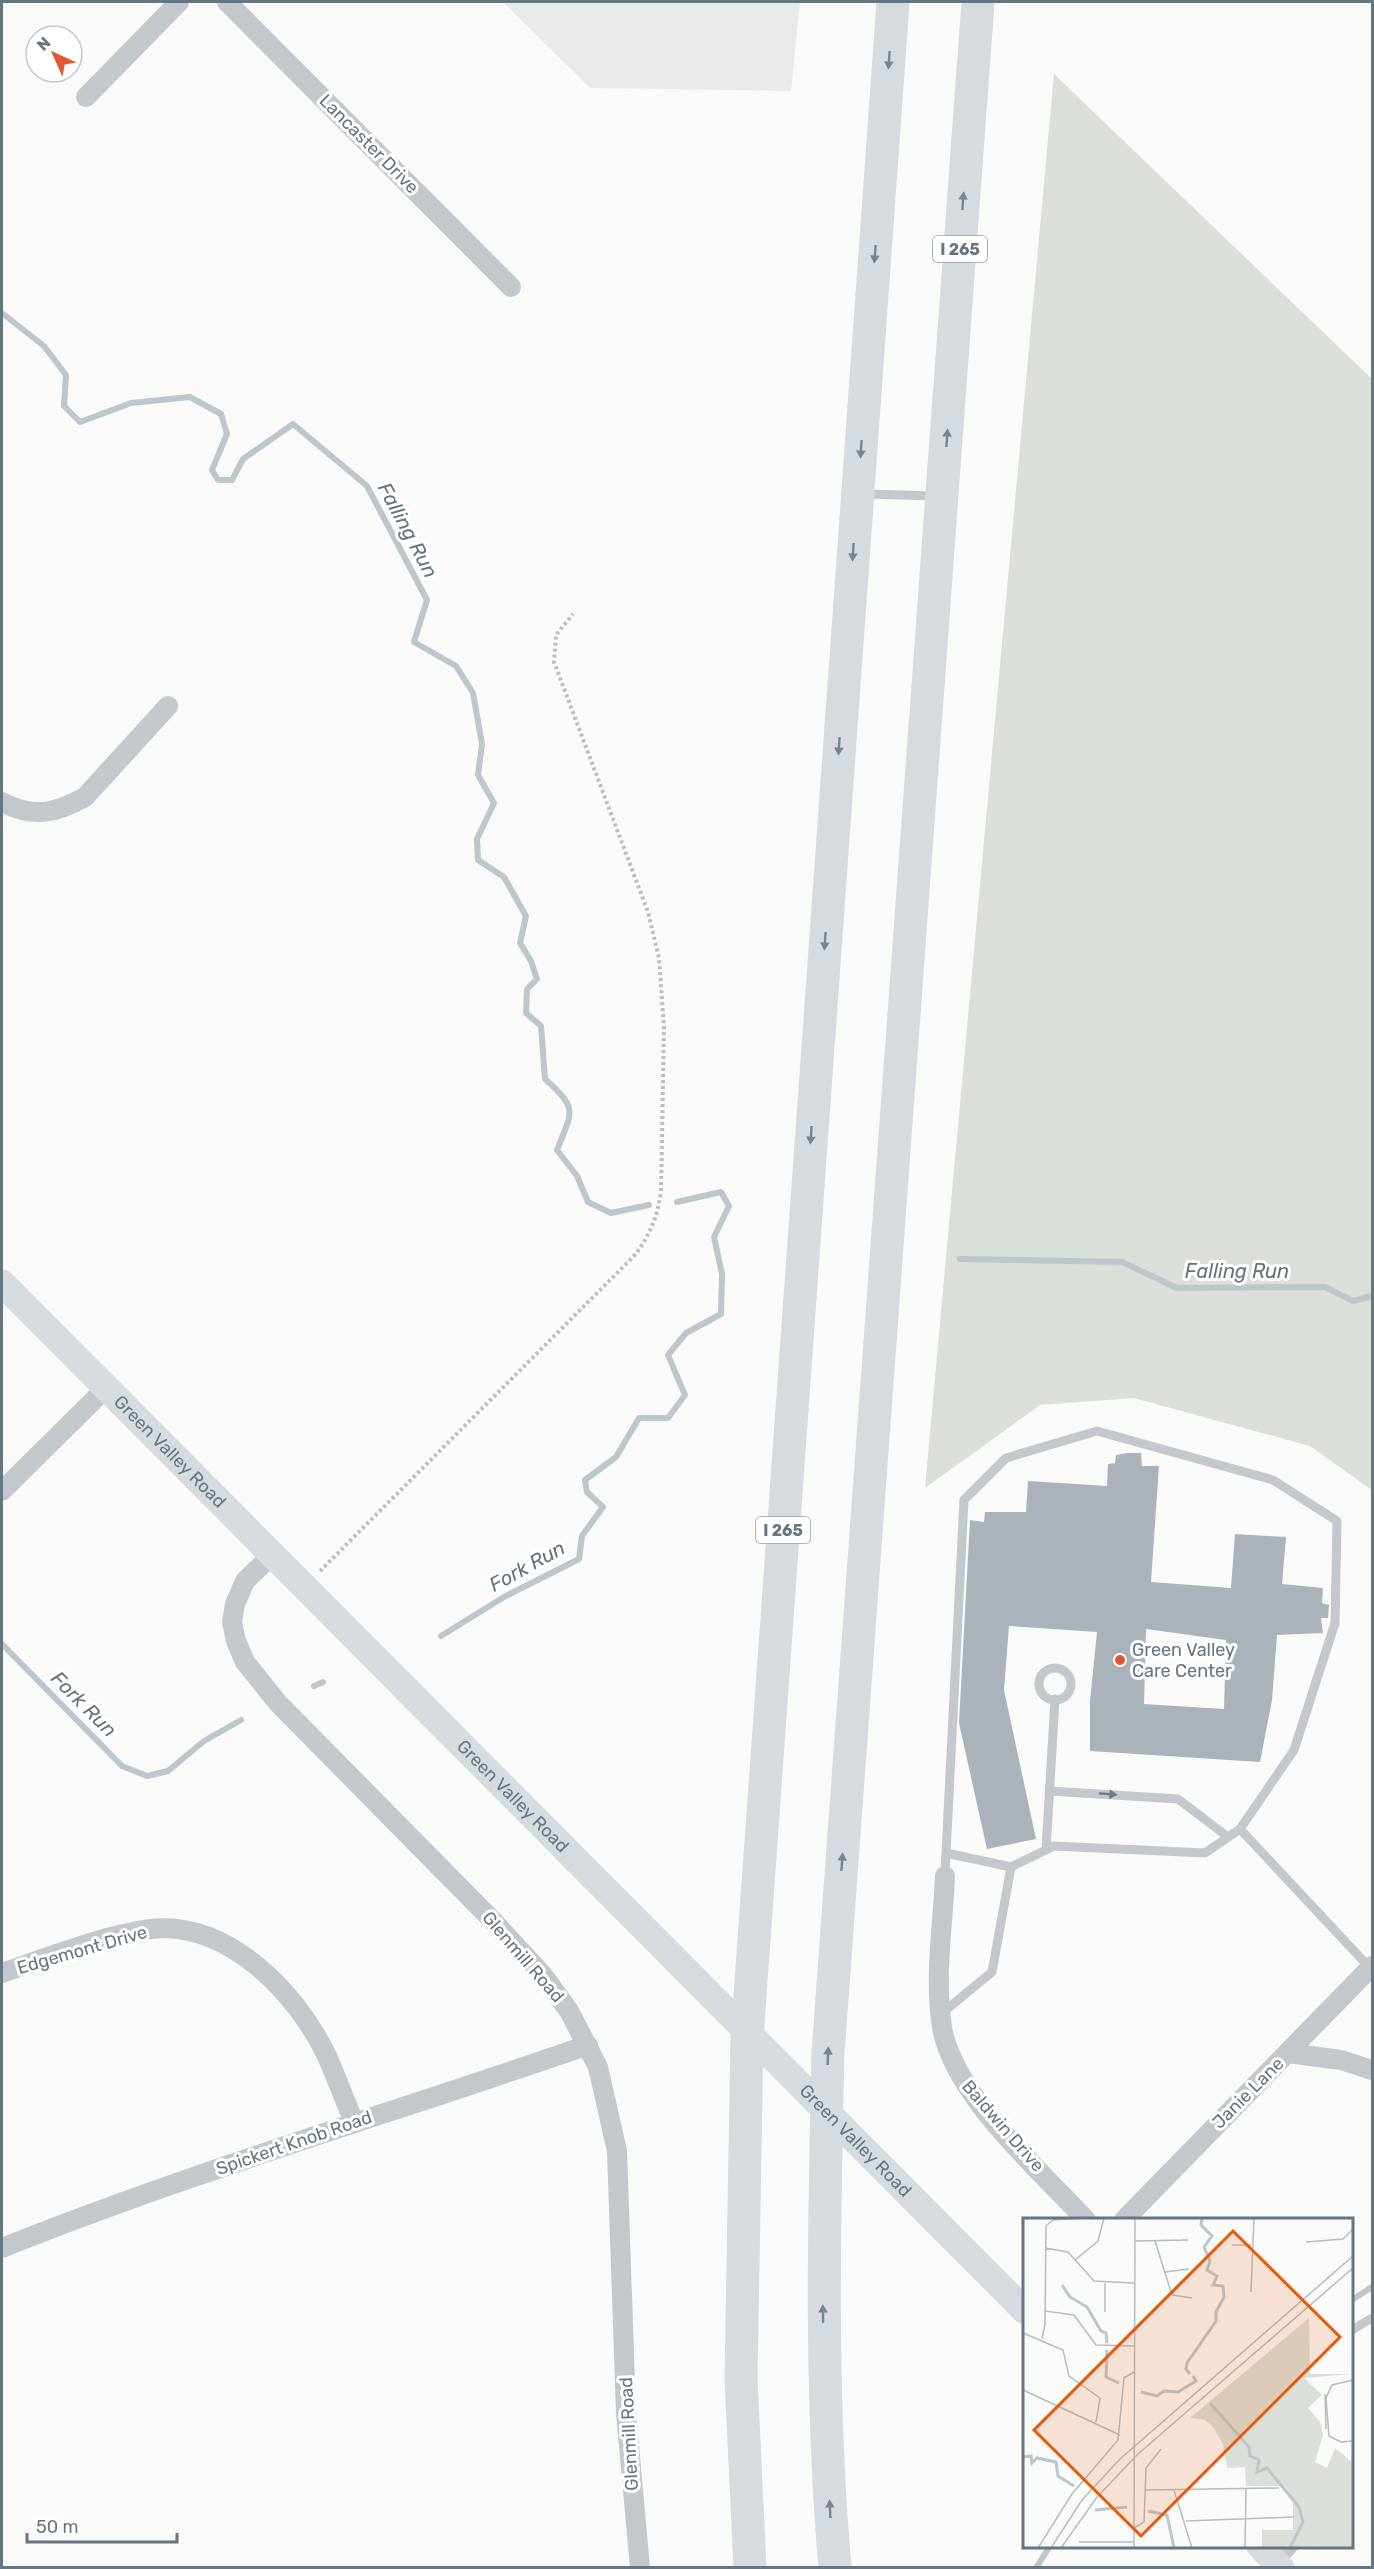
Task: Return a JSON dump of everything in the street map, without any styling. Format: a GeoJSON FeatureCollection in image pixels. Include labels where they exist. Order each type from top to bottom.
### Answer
{"type":"FeatureCollection","features":[{"type":"Feature","properties":{"kind":"highway","name":"I 265"},"geometry":{"type":"LineString","coordinates":[[750,2568],[741,2378],[747,2037],[893,2]]}},
{"type":"Feature","properties":{"kind":"highway","name":"I 265"},"geometry":{"type":"LineString","coordinates":[[835,2568],[824,2368],[823,2290],[828,2053],[978,2]]}},
{"type":"Feature","properties":{"kind":"street"},"geometry":{"type":"LineString","coordinates":[[86,98],[179,2]]}},
{"type":"Feature","properties":{"kind":"street","name":"Lancaster Drive"},"geometry":{"type":"LineString","coordinates":[[227,2],[511,287]]}},
{"type":"Feature","properties":{"kind":"street"},"geometry":{"type":"LineString","coordinates":[[2,802],[20,811],[38,814],[58,811],[85,797],[168,706]]}},
{"type":"Feature","properties":{"kind":"street","name":"Green Valley Road"},"geometry":{"type":"LineString","coordinates":[[2,1283],[1023,2309]]}},
{"type":"Feature","properties":{"kind":"street"},"geometry":{"type":"LineString","coordinates":[[2,1491],[106,1388]]}},
{"type":"Feature","properties":{"kind":"street","name":"Glenmill Road"},"geometry":{"type":"LineString","coordinates":[[273,1554],[245,1581],[235,1604],[232,1622],[236,1641],[245,1662],[278,1703],[494,1922],[542,1974],[569,2011],[588,2044],[606,2093],[617,2151],[626,2412],[640,2568]]}},
{"type":"Feature","properties":{"kind":"street","name":"Baldwin Drive"},"geometry":{"type":"LineString","coordinates":[[945,1876],[939,1983],[941,2014],[949,2053],[970,2092],[1084,2218]]}},
{"type":"Feature","properties":{"kind":"street","name":"Edgemont Drive"},"geometry":{"type":"LineString","coordinates":[[2,1973],[128,1934],[152,1929],[198,1932],[218,1940],[256,1966],[304,2019],[326,2054],[354,2122]]}},
{"type":"Feature","properties":{"kind":"street","name":"Janie Lane"},"geometry":{"type":"LineString","coordinates":[[1126,2218],[1371,1967]]}},
{"type":"Feature","properties":{"kind":"street","name":"Spickert Knob Road"},"geometry":{"type":"LineString","coordinates":[[2,2248],[61,2224],[354,2122],[588,2044]]}},
{"type":"Feature","properties":{"kind":"street"},"geometry":{"type":"LineString","coordinates":[[1287,2053],[1341,2060],[1372,2070]]}},
{"type":"Feature","properties":{"kind":"lane"},"geometry":{"type":"LineString","coordinates":[[857,493],[943,496]]}},
{"type":"Feature","properties":{"kind":"lane"},"geometry":{"type":"LineString","coordinates":[[945,1876],[946,1853],[964,1500],[1006,1458],[1097,1431],[1273,1480],[1337,1521],[1335,1623],[1332,1633],[1294,1749],[1240,1829],[1205,1853],[1054,1846],[1011,1867],[946,1853]]}},
{"type":"Feature","properties":{"kind":"lane"},"geometry":{"type":"LineString","coordinates":[[1046,1850],[1054,1699]]}},
{"type":"Feature","properties":{"kind":"lane"},"geometry":{"type":"LineString","coordinates":[[1050,1791],[1178,1799],[1228,1837]]}},
{"type":"Feature","properties":{"kind":"lane"},"geometry":{"type":"LineString","coordinates":[[1240,1829],[1371,1967]]}},
{"type":"Feature","properties":{"kind":"lane"},"geometry":{"type":"LineString","coordinates":[[941,2014],[993,1972],[1011,1867]]}},
{"type":"Feature","properties":{"kind":"lane"},"geometry":{"type":"LineString","coordinates":[[1353,2329],[1372,2318]]}},
{"type":"Feature","properties":{"kind":"path"},"geometry":{"type":"LineString","coordinates":[[305,1586],[634,1256],[650,1234],[658,1214],[661,1192],[664,1028],[660,958],[648,912],[554,662],[556,635],[573,614]]}},
{"type":"Feature","properties":{"kind":"shaded area"},"geometry":{"type":"Polygon","coordinates":[[[503,2],[800,2],[791,91],[590,88],[503,2]]]}},
{"type":"Feature","properties":{"kind":"shaded area"},"geometry":{"type":"Polygon","coordinates":[[[1054,74],[1372,379],[1372,1490],[1310,1446],[1134,1398],[1040,1405],[925,1488],[1054,74]]]}},
{"type":"Feature","properties":{"kind":"building","name":"Green Valley Care Center"},"geometry":{"type":"Polygon","coordinates":[[[1141,1453],[1142,1466],[1159,1466],[1151,1582],[1231,1588],[1235,1534],[1286,1537],[1282,1584],[1323,1588],[1322,1603],[1329,1605],[1328,1618],[1321,1618],[1323,1633],[1277,1635],[1272,1700],[1260,1762],[1090,1751],[1090,1701],[1097,1632],[1009,1626],[1004,1690],[1036,1839],[987,1849],[959,1723],[970,1520],[984,1522],[985,1512],[1026,1512],[1028,1481],[1107,1486],[1108,1464],[1115,1463],[1116,1455],[1141,1453]],[[1146,1629],[1144,1704],[1224,1709],[1226,1640],[1146,1629]]]}},
{"type":"Feature","properties":{"kind":"waterway","name":"Falling Run"},"geometry":{"type":"LineString","coordinates":[[2,313],[44,346],[66,375],[64,406],[80,422],[131,403],[190,397],[221,414],[227,434],[212,470],[218,480],[232,480],[243,459],[293,424],[367,486],[427,600],[414,642],[456,666],[473,693],[482,744],[478,775],[494,803],[477,839],[478,860],[504,877],[526,916],[520,943],[531,961],[537,979],[527,989],[526,1013],[541,1026],[545,1079],[563,1097],[568,1104],[569,1111],[567,1126],[557,1150],[577,1176],[588,1202],[611,1213],[649,1205]]}},
{"type":"Feature","properties":{"kind":"waterway","name":"Fork Run"},"geometry":{"type":"LineString","coordinates":[[441,1636],[504,1597],[579,1559],[582,1536],[603,1507],[587,1492],[585,1480],[616,1457],[639,1418],[668,1418],[685,1395],[668,1355],[686,1333],[721,1314],[722,1274],[714,1237],[729,1206],[721,1192],[677,1202]]}},
{"type":"Feature","properties":{"kind":"waterway","name":"Falling Run"},"geometry":{"type":"LineString","coordinates":[[960,1259],[1122,1262],[1177,1288],[1325,1287],[1353,1301],[1372,1296]]}},
{"type":"Feature","properties":{"kind":"waterway","name":"Fork Run"},"geometry":{"type":"LineString","coordinates":[[2,1644],[122,1766],[147,1776],[168,1771],[204,1741],[241,1720]]}},
{"type":"Feature","properties":{"kind":"waterway","name":"Fork Run"},"geometry":{"type":"LineString","coordinates":[[314,1686],[323,1682]]}},
{"type":"Feature","properties":{"kind":"waterway"},"geometry":{"type":"LineString","coordinates":[[1353,2299],[1372,2287]]}},
{"type":"Feature","properties":{"kind":"waterway"},"geometry":{"type":"LineString","coordinates":[[1036,2568],[1049,2548]]}},
{"type":"Feature","properties":{"kind":"place","name":"Green Valley Care Center"},"geometry":{"type":"Point","coordinates":[1120,1660]}}]}
